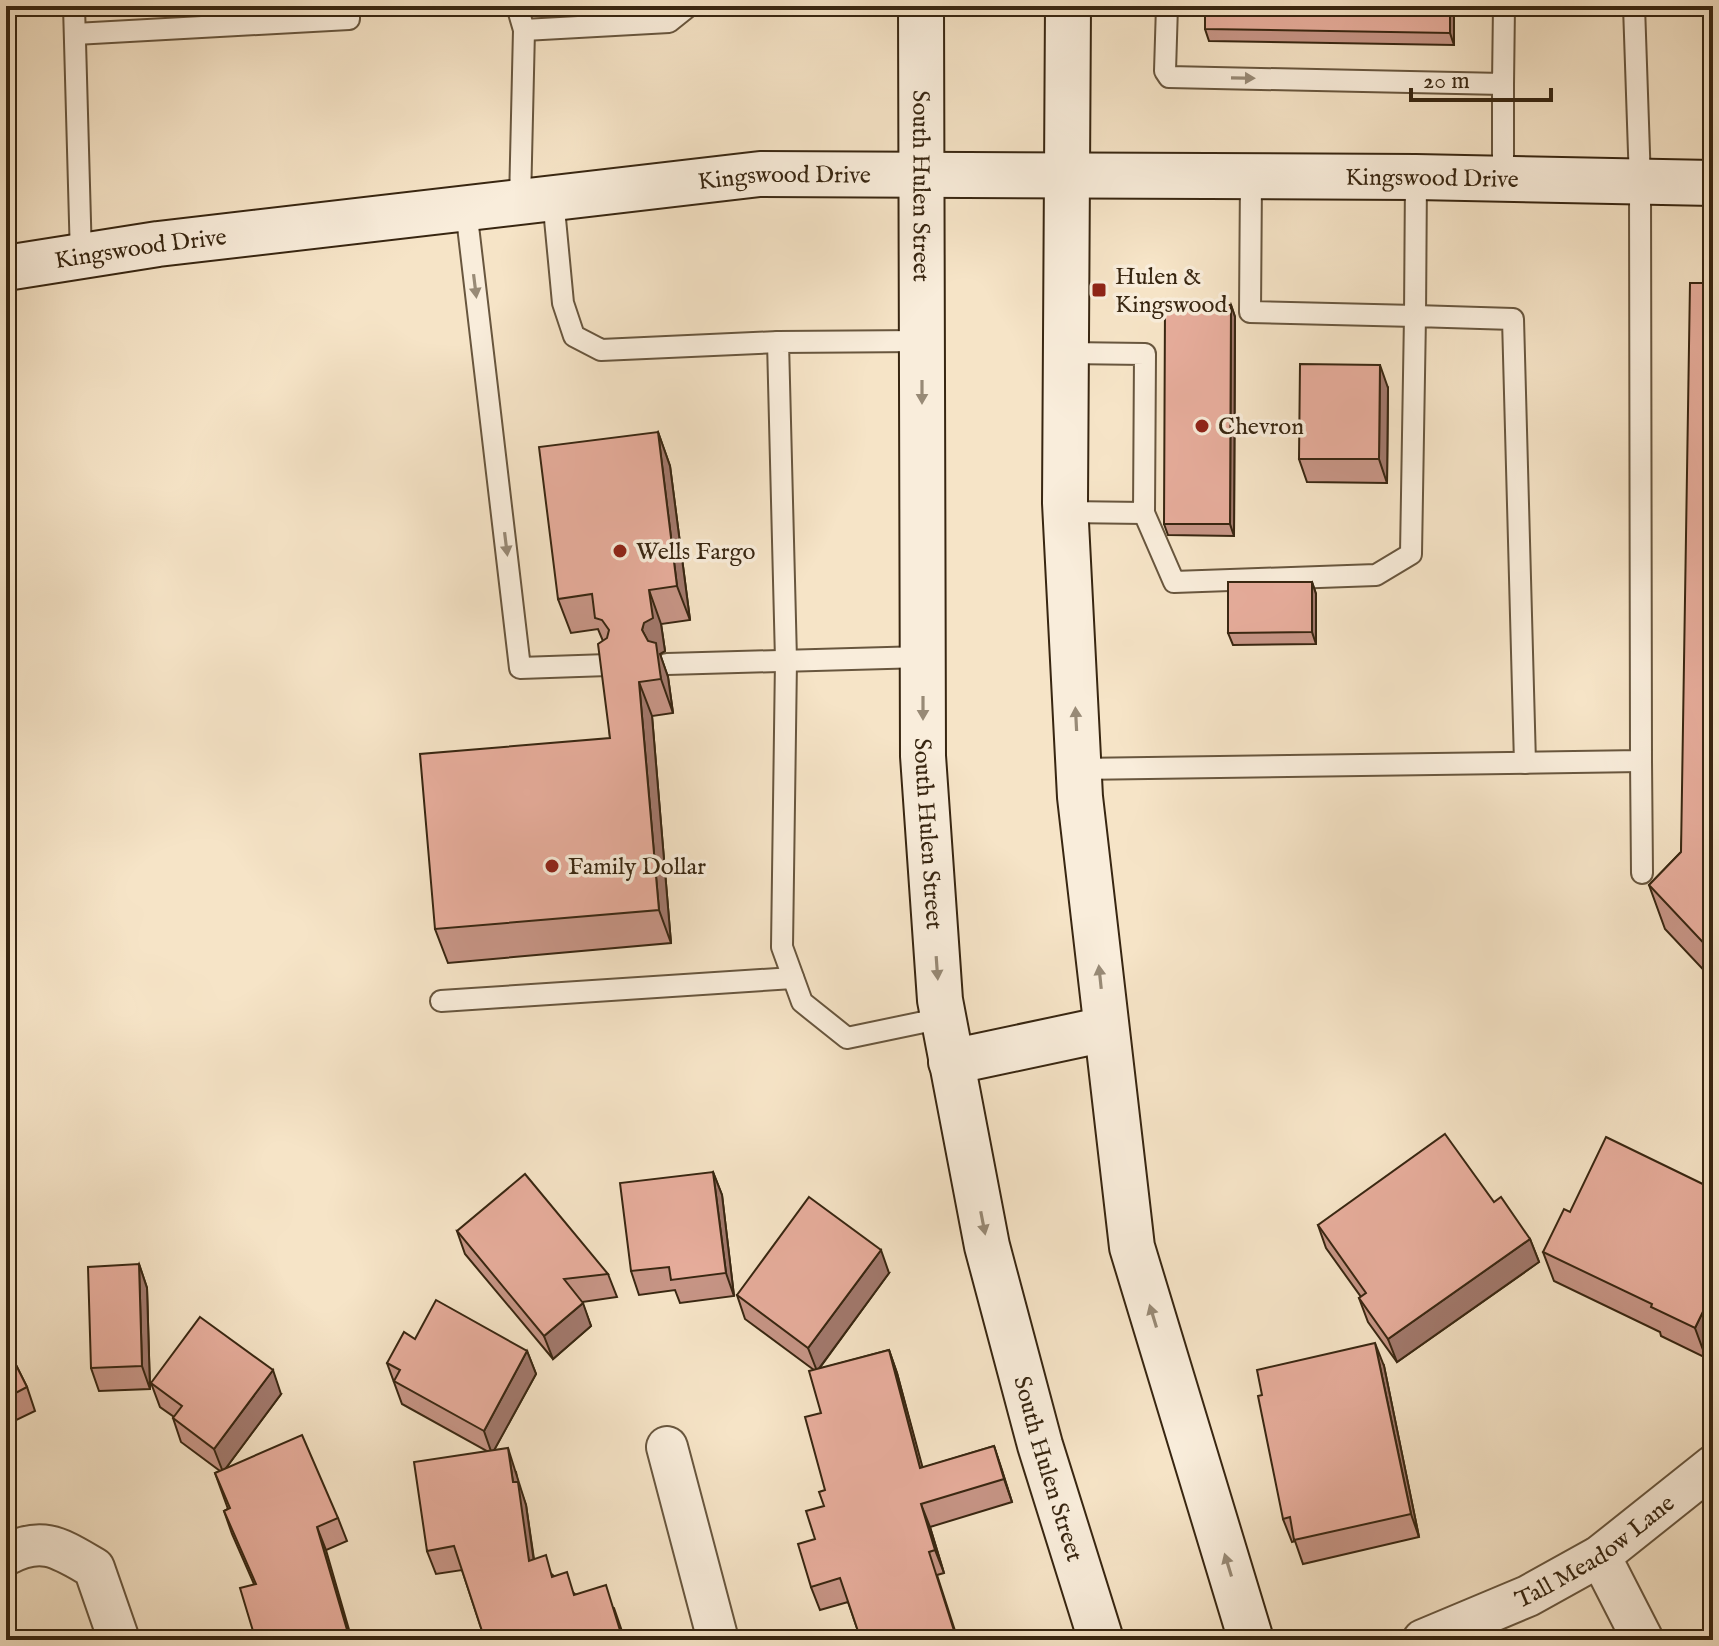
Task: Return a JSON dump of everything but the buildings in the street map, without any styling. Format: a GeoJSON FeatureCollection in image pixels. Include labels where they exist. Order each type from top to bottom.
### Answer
{"type":"FeatureCollection","features":[{"type":"Feature","properties":{"kind":"main road","name":"South Hulen Street"},"geometry":{"type":"LineString","coordinates":[[921,6],[923,756],[943,1018],[987,1246],[1040,1445],[1101,1640]]}},
{"type":"Feature","properties":{"kind":"main road"},"geometry":{"type":"LineString","coordinates":[[1068,6],[1066,512],[1078,769],[1106,1029],[1132,1247],[1251,1640]]}},
{"type":"Feature","properties":{"kind":"main road","name":"Kingswood Drive"},"geometry":{"type":"LineString","coordinates":[[6,268],[158,244],[760,174],[1416,177],[1713,183]]}},
{"type":"Feature","properties":{"kind":"main road"},"geometry":{"type":"LineString","coordinates":[[951,1062],[1106,1029]]}},
{"type":"Feature","properties":{"kind":"street"},"geometry":{"type":"LineString","coordinates":[[667,1447],[718,1640]]}},
{"type":"Feature","properties":{"kind":"street","name":"Tall Meadow Lane"},"geometry":{"type":"LineString","coordinates":[[1423,1640],[1528,1596],[1600,1556],[1713,1466]]}},
{"type":"Feature","properties":{"kind":"street"},"geometry":{"type":"LineString","coordinates":[[6,1555],[22,1546],[56,1546],[94,1568],[119,1640]]}},
{"type":"Feature","properties":{"kind":"street"},"geometry":{"type":"LineString","coordinates":[[1600,1556],[1643,1640]]}},
{"type":"Feature","properties":{"kind":"lane"},"geometry":{"type":"LineString","coordinates":[[74,6],[81,257]]}},
{"type":"Feature","properties":{"kind":"lane"},"geometry":{"type":"LineString","coordinates":[[75,34],[349,19],[349,6]]}},
{"type":"Feature","properties":{"kind":"lane"},"geometry":{"type":"LineString","coordinates":[[517,6],[524,30],[536,200],[574,336],[601,350],[778,342],[922,341]]}},
{"type":"Feature","properties":{"kind":"lane"},"geometry":{"type":"LineString","coordinates":[[524,30],[669,22],[689,6]]}},
{"type":"Feature","properties":{"kind":"lane"},"geometry":{"type":"LineString","coordinates":[[1167,6],[1165,71],[1169,77],[1503,84]]}},
{"type":"Feature","properties":{"kind":"lane"},"geometry":{"type":"LineString","coordinates":[[1503,179],[1504,6]]}},
{"type":"Feature","properties":{"kind":"lane"},"geometry":{"type":"LineString","coordinates":[[1634,6],[1640,182],[1642,873]]}},
{"type":"Feature","properties":{"kind":"lane"},"geometry":{"type":"LineString","coordinates":[[1067,353],[1145,354],[1144,513],[1174,582],[1376,575],[1411,554],[1416,177]]}},
{"type":"Feature","properties":{"kind":"lane"},"geometry":{"type":"LineString","coordinates":[[1251,178],[1250,312],[1513,319],[1525,763]]}},
{"type":"Feature","properties":{"kind":"lane"},"geometry":{"type":"LineString","coordinates":[[466,209],[520,668],[608,665]]}},
{"type":"Feature","properties":{"kind":"lane"},"geometry":{"type":"LineString","coordinates":[[778,342],[786,660],[782,947],[802,1002],[847,1038],[943,1018]]}},
{"type":"Feature","properties":{"kind":"lane"},"geometry":{"type":"LineString","coordinates":[[1066,512],[1144,513]]}},
{"type":"Feature","properties":{"kind":"lane"},"geometry":{"type":"LineString","coordinates":[[667,664],[923,657]]}},
{"type":"Feature","properties":{"kind":"lane"},"geometry":{"type":"LineString","coordinates":[[1078,769],[1641,761]]}},
{"type":"Feature","properties":{"kind":"lane"},"geometry":{"type":"LineString","coordinates":[[441,1001],[793,978]]}},
{"type":"Feature","properties":{"kind":"place","name":"Hulen & Kingswood"},"geometry":{"type":"Point","coordinates":[1099,290]}},
{"type":"Feature","properties":{"kind":"place","name":"Chevron"},"geometry":{"type":"Point","coordinates":[1202,426]}},
{"type":"Feature","properties":{"kind":"place","name":"Wells Fargo"},"geometry":{"type":"Point","coordinates":[620,551]}},
{"type":"Feature","properties":{"kind":"place","name":"Family Dollar"},"geometry":{"type":"Point","coordinates":[552,866]}}]}
